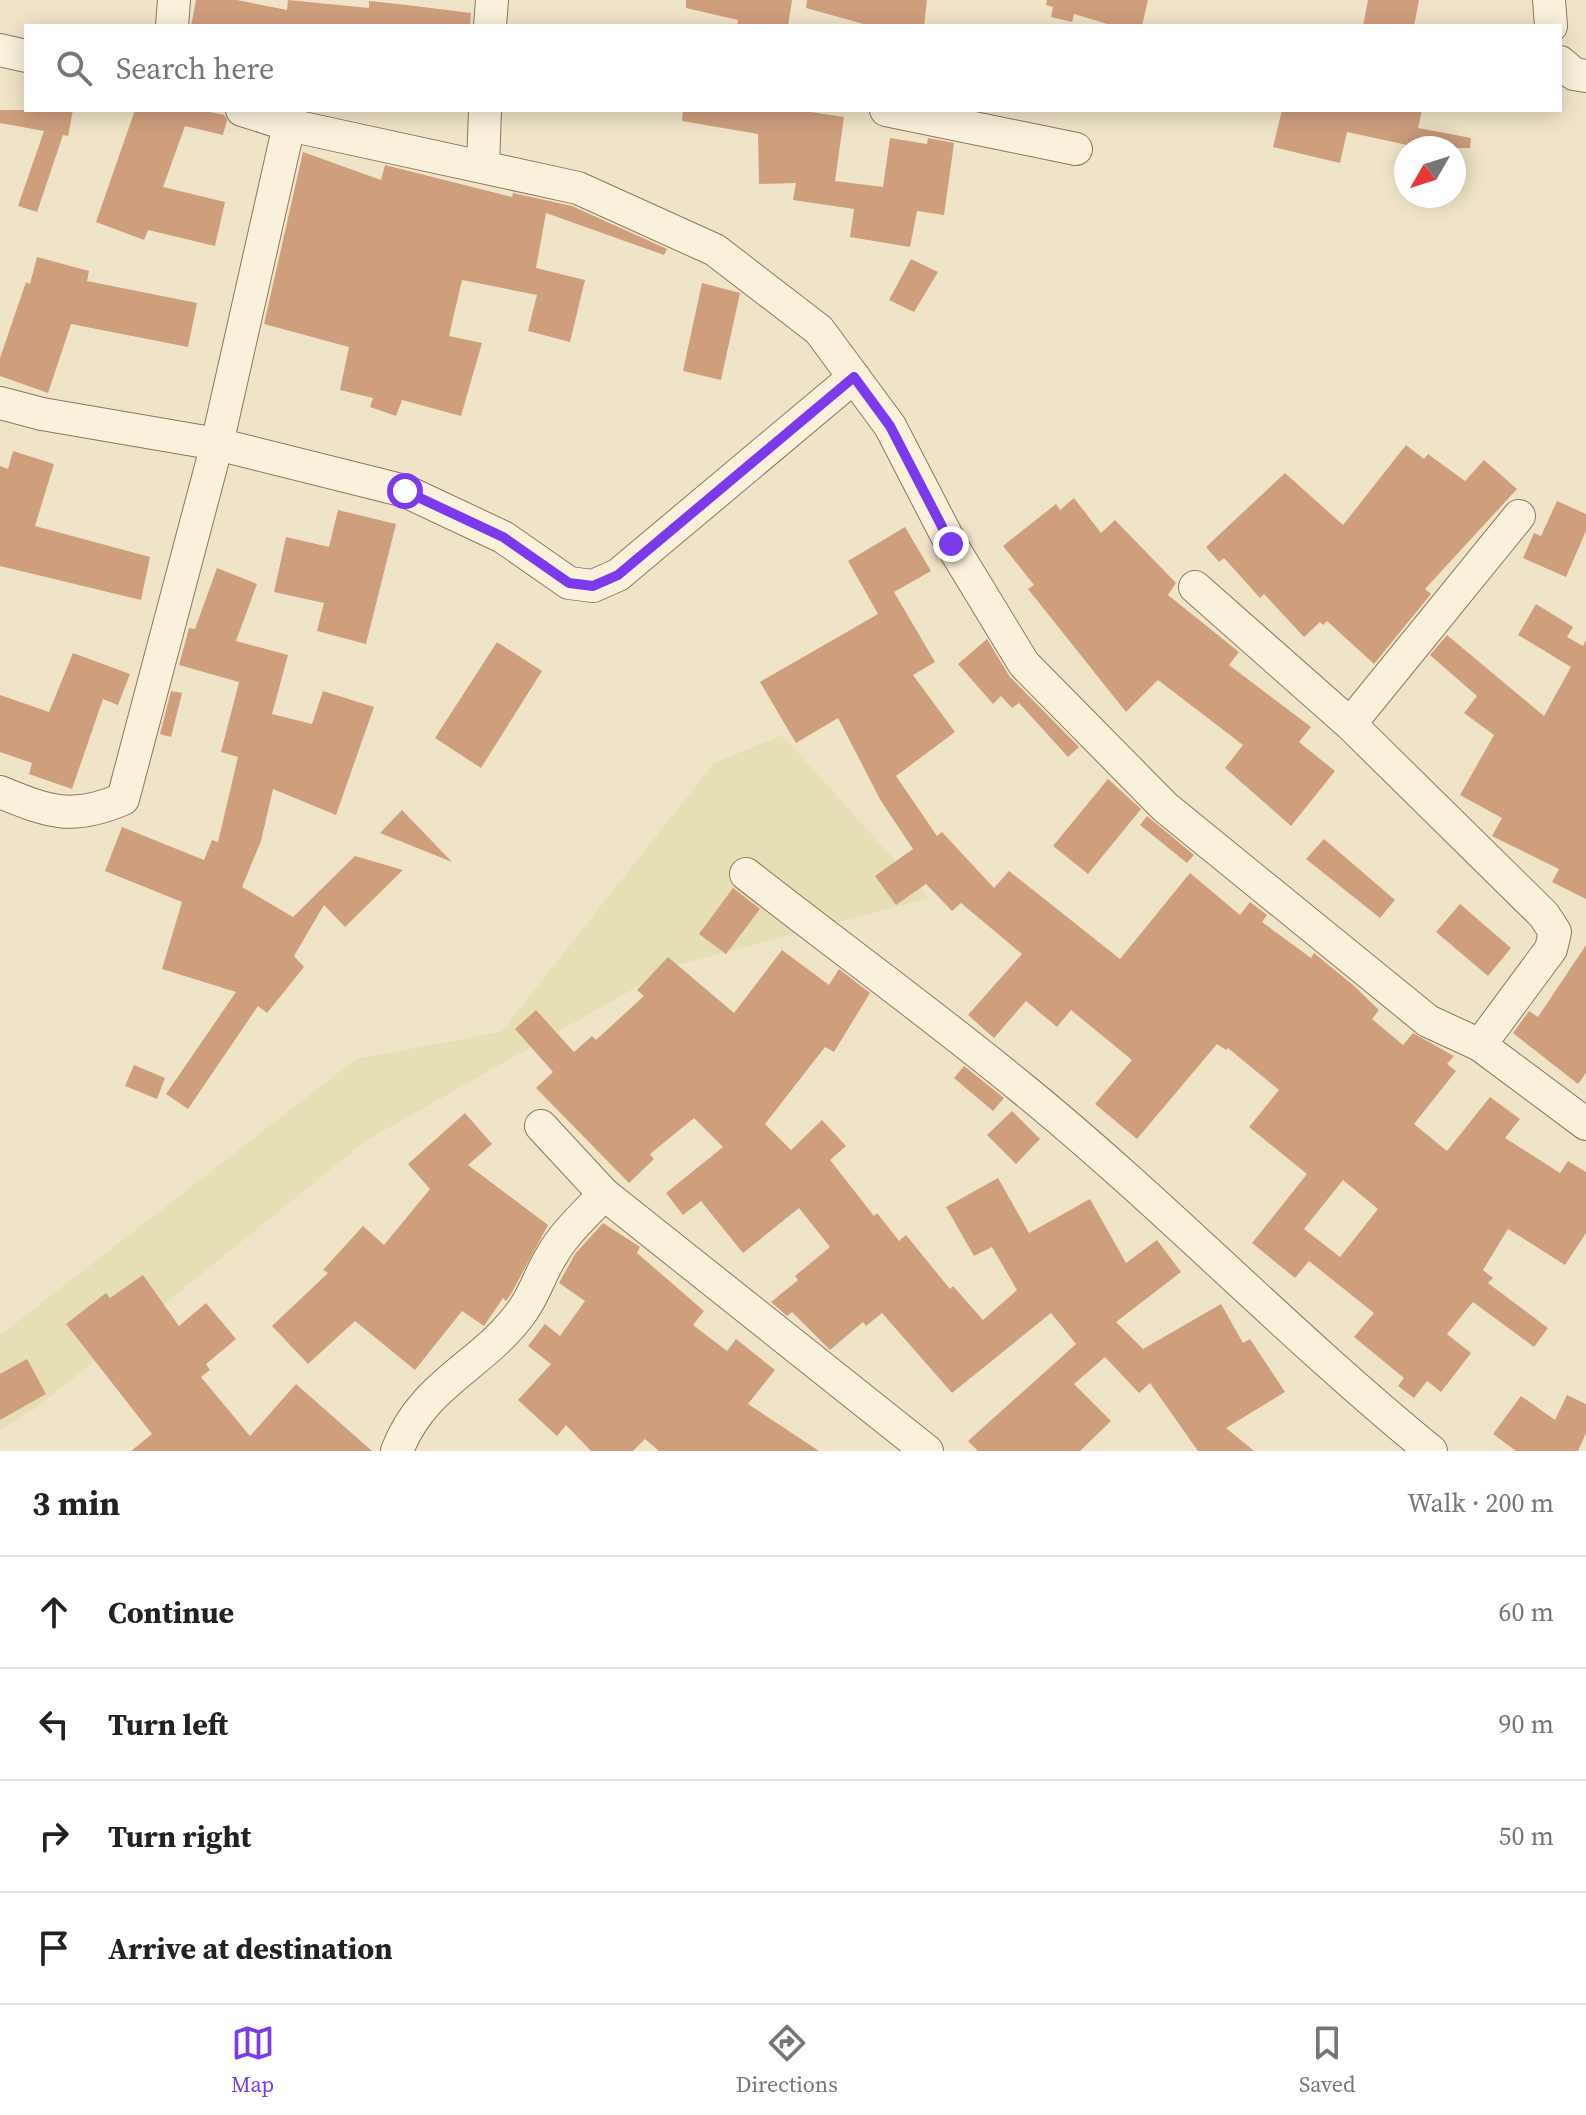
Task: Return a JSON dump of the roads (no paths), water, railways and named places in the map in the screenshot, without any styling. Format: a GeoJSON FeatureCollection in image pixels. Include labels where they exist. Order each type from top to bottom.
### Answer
{"type":"FeatureCollection","features":[{"type":"Feature","properties":{"kind":"street"},"geometry":{"type":"LineString","coordinates":[[172,24],[174,0]]}},
{"type":"Feature","properties":{"kind":"street"},"geometry":{"type":"LineString","coordinates":[[490,24],[492,0]]}},
{"type":"Feature","properties":{"kind":"street"},"geometry":{"type":"LineString","coordinates":[[1549,0],[1551,24]]}},
{"type":"Feature","properties":{"kind":"street"},"geometry":{"type":"LineString","coordinates":[[0,50],[24,56]]}},
{"type":"Feature","properties":{"kind":"street"},"geometry":{"type":"LineString","coordinates":[[1562,64],[1574,74],[1586,76]]}},
{"type":"Feature","properties":{"kind":"street"},"geometry":{"type":"LineString","coordinates":[[248,112],[289,125],[578,188],[715,250],[819,330],[890,426],[951,544],[1024,664],[1165,807],[1428,1021],[1480,1045],[1586,1124]]}},
{"type":"Feature","properties":{"kind":"street"},"geometry":{"type":"LineString","coordinates":[[483,166],[485,112]]}},
{"type":"Feature","properties":{"kind":"street"},"geometry":{"type":"LineString","coordinates":[[896,112],[1076,149]]}},
{"type":"Feature","properties":{"kind":"street"},"geometry":{"type":"LineString","coordinates":[[0,792],[44,810],[71,815],[99,810],[123,799],[217,444],[289,125]]}},
{"type":"Feature","properties":{"kind":"street"},"geometry":{"type":"LineString","coordinates":[[0,403],[42,414],[217,444],[405,491],[503,537],[569,583],[593,586],[618,575],[854,377]]}},
{"type":"Feature","properties":{"kind":"street"},"geometry":{"type":"LineString","coordinates":[[1350,724],[1519,516]]}},
{"type":"Feature","properties":{"kind":"street"},"geometry":{"type":"LineString","coordinates":[[1195,587],[1350,724],[1544,915],[1555,932],[1551,949],[1480,1045]]}},
{"type":"Feature","properties":{"kind":"street"},"geometry":{"type":"LineString","coordinates":[[746,874],[1024,1090],[1193,1238],[1356,1390],[1431,1451]]}},
{"type":"Feature","properties":{"kind":"street"},"geometry":{"type":"LineString","coordinates":[[541,1126],[604,1194],[927,1451]]}},
{"type":"Feature","properties":{"kind":"street"},"geometry":{"type":"LineString","coordinates":[[397,1451],[405,1430],[424,1402],[497,1340],[515,1319],[553,1252],[604,1194]]}}]}
